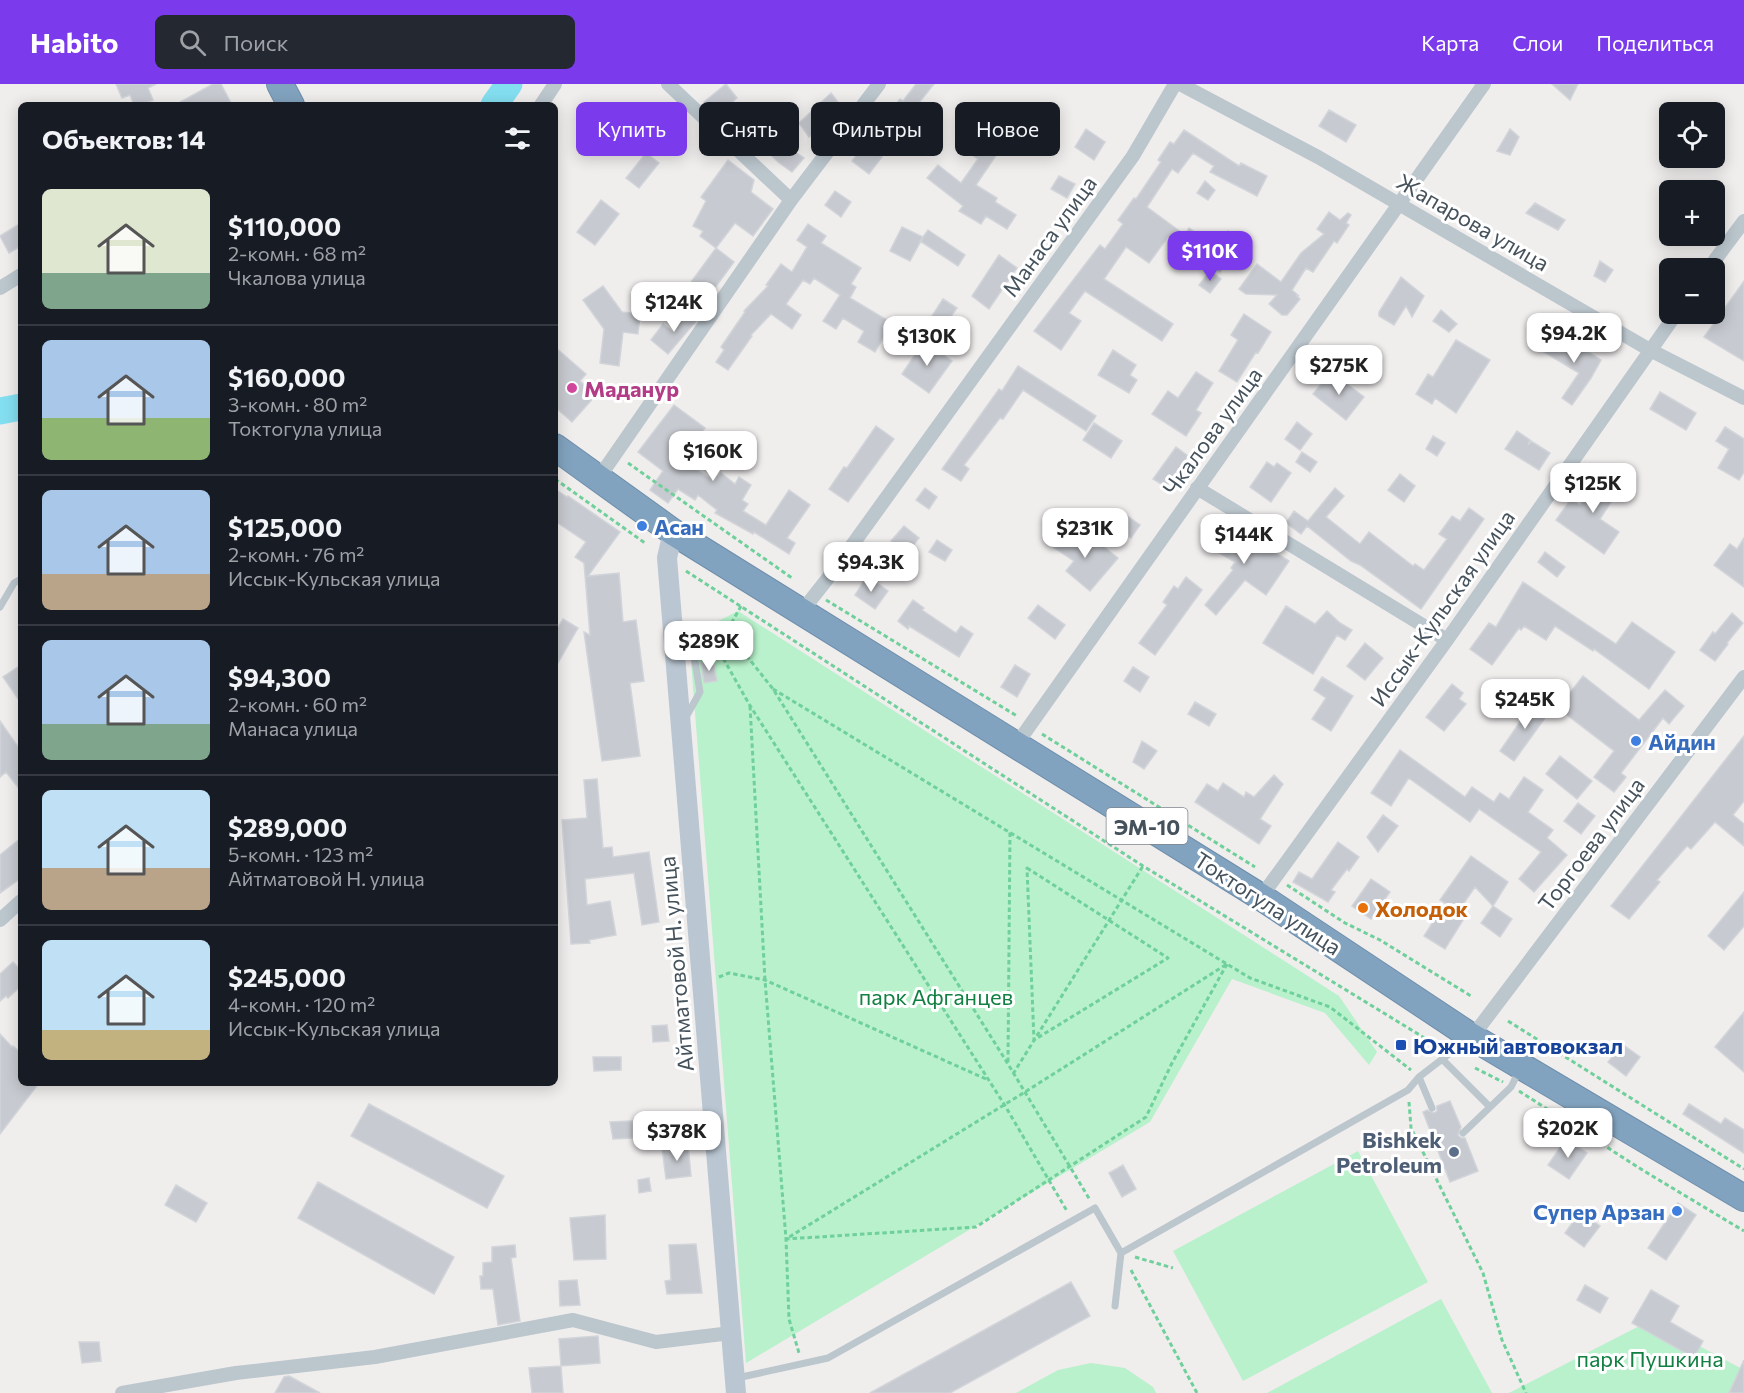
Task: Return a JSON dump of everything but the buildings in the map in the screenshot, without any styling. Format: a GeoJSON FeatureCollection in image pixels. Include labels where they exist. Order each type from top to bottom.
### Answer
{"type":"FeatureCollection","features":[{"type":"Feature","properties":{"kind":"highway","name":"Токтогула улица"},"geometry":{"type":"LineString","coordinates":[[558,449],[673,532],[813,605],[1016,745],[1271,889],[1472,1037],[1516,1076],[1744,1198]]}},
{"type":"Feature","properties":{"kind":"main road","name":"Айтматовой Н. улица"},"geometry":{"type":"LineString","coordinates":[[673,532],[666,558],[735,1386]]}},
{"type":"Feature","properties":{"kind":"street"},"geometry":{"type":"LineString","coordinates":[[544,102],[555,84]]}},
{"type":"Feature","properties":{"kind":"street"},"geometry":{"type":"LineString","coordinates":[[668,84],[791,200]]}},
{"type":"Feature","properties":{"kind":"street"},"geometry":{"type":"LineString","coordinates":[[598,479],[791,200],[879,84]]}},
{"type":"Feature","properties":{"kind":"street","name":"Манаса улица"},"geometry":{"type":"LineString","coordinates":[[813,605],[846,554],[1133,156],[1175,84]]}},
{"type":"Feature","properties":{"kind":"street","name":"Жапарова улица"},"geometry":{"type":"LineString","coordinates":[[1180,84],[1401,203],[1650,350],[1744,398]]}},
{"type":"Feature","properties":{"kind":"street","name":"Чкалова улица"},"geometry":{"type":"LineString","coordinates":[[1016,745],[1484,84]]}},
{"type":"Feature","properties":{"kind":"street"},"geometry":{"type":"LineString","coordinates":[[1716,258],[1744,221]]}},
{"type":"Feature","properties":{"kind":"street"},"geometry":{"type":"LineString","coordinates":[[0,288],[18,277]]}},
{"type":"Feature","properties":{"kind":"street","name":"Иссык-Кульская улица"},"geometry":{"type":"LineString","coordinates":[[1271,889],[1669,324]]}},
{"type":"Feature","properties":{"kind":"street"},"geometry":{"type":"LineString","coordinates":[[1197,488],[1447,640]]}},
{"type":"Feature","properties":{"kind":"street","name":"Торгоева улица"},"geometry":{"type":"LineString","coordinates":[[1472,1037],[1744,677]]}},
{"type":"Feature","properties":{"kind":"street"},"geometry":{"type":"LineString","coordinates":[[0,920],[18,904]]}},
{"type":"Feature","properties":{"kind":"street"},"geometry":{"type":"LineString","coordinates":[[122,1393],[236,1373],[375,1357],[573,1320],[656,1342],[732,1333]]}},
{"type":"Feature","properties":{"kind":"lane"},"geometry":{"type":"LineString","coordinates":[[0,607],[18,581]]}},
{"type":"Feature","properties":{"kind":"lane"},"geometry":{"type":"LineString","coordinates":[[1121,1253],[1408,1090],[1419,1077],[1472,1037]]}},
{"type":"Feature","properties":{"kind":"lane"},"geometry":{"type":"LineString","coordinates":[[1442,1059],[1490,1107]]}},
{"type":"Feature","properties":{"kind":"lane"},"geometry":{"type":"LineString","coordinates":[[1463,1133],[1490,1107],[1516,1076]]}},
{"type":"Feature","properties":{"kind":"lane"},"geometry":{"type":"LineString","coordinates":[[1419,1077],[1432,1108]]}},
{"type":"Feature","properties":{"kind":"lane"},"geometry":{"type":"LineString","coordinates":[[735,1386],[828,1358],[1095,1208],[1121,1253],[1115,1306]]}},
{"type":"Feature","properties":{"kind":"path"},"geometry":{"type":"LineString","coordinates":[[628,463],[792,578]]}},
{"type":"Feature","properties":{"kind":"path"},"geometry":{"type":"LineString","coordinates":[[558,481],[645,543]]}},
{"type":"Feature","properties":{"kind":"path"},"geometry":{"type":"LineString","coordinates":[[686,571],[1143,866],[1441,1048]]}},
{"type":"Feature","properties":{"kind":"path"},"geometry":{"type":"LineString","coordinates":[[813,605],[1017,716]]}},
{"type":"Feature","properties":{"kind":"path"},"geometry":{"type":"LineString","coordinates":[[741,606],[718,649],[749,704],[1004,1104],[1072,1221]]}},
{"type":"Feature","properties":{"kind":"path"},"geometry":{"type":"LineString","coordinates":[[727,631],[773,689],[1008,1064],[1095,1208]]}},
{"type":"Feature","properties":{"kind":"path"},"geometry":{"type":"LineString","coordinates":[[773,689],[1250,978],[1330,1007],[1419,1077]]}},
{"type":"Feature","properties":{"kind":"path"},"geometry":{"type":"LineString","coordinates":[[749,704],[765,980],[786,1239],[789,1319],[802,1364]]}},
{"type":"Feature","properties":{"kind":"path"},"geometry":{"type":"LineString","coordinates":[[1042,734],[1255,867]]}},
{"type":"Feature","properties":{"kind":"path"},"geometry":{"type":"LineString","coordinates":[[1008,1064],[1010,832]]}},
{"type":"Feature","properties":{"kind":"path"},"geometry":{"type":"LineString","coordinates":[[1014,1074],[1143,866]]}},
{"type":"Feature","properties":{"kind":"path"},"geometry":{"type":"LineString","coordinates":[[1027,868],[1168,958],[1034,1040],[1027,868]]}},
{"type":"Feature","properties":{"kind":"path"},"geometry":{"type":"LineString","coordinates":[[1271,889],[1380,940],[1471,996]]}},
{"type":"Feature","properties":{"kind":"path"},"geometry":{"type":"LineString","coordinates":[[786,1239],[1227,964]]}},
{"type":"Feature","properties":{"kind":"path"},"geometry":{"type":"LineString","coordinates":[[786,1239],[975,1227],[1146,1118],[1172,1063],[1227,964]]}},
{"type":"Feature","properties":{"kind":"path"},"geometry":{"type":"LineString","coordinates":[[714,983],[720,975],[729,973],[765,980],[988,1080]]}},
{"type":"Feature","properties":{"kind":"path"},"geometry":{"type":"LineString","coordinates":[[1508,1021],[1744,1169]]}},
{"type":"Feature","properties":{"kind":"path"},"geometry":{"type":"LineString","coordinates":[[1475,1068],[1516,1076],[1644,1171],[1744,1231]]}},
{"type":"Feature","properties":{"kind":"path"},"geometry":{"type":"LineString","coordinates":[[1408,1090],[1411,1128],[1483,1273],[1502,1340],[1526,1393]]}},
{"type":"Feature","properties":{"kind":"path"},"geometry":{"type":"LineString","coordinates":[[1121,1253],[1173,1268]]}},
{"type":"Feature","properties":{"kind":"path"},"geometry":{"type":"LineString","coordinates":[[1121,1253],[1197,1393]]}},
{"type":"Feature","properties":{"kind":"green space","name":"парк Афганцев"},"geometry":{"type":"Polygon","coordinates":[[[738,611],[1339,996],[1377,1052],[1369,1065],[1325,1013],[1232,979],[1150,1122],[746,1363],[689,636],[738,611]]]}},
{"type":"Feature","properties":{"kind":"green space"},"geometry":{"type":"Polygon","coordinates":[[[1358,1151],[1428,1282],[1243,1381],[1173,1251],[1358,1151]]]}},
{"type":"Feature","properties":{"kind":"green space"},"geometry":{"type":"Polygon","coordinates":[[[1441,1299],[1492,1393],[1267,1393],[1441,1299]]]}},
{"type":"Feature","properties":{"kind":"green space","name":"парк Пушкина"},"geometry":{"type":"Polygon","coordinates":[[[1651,1320],[1744,1370],[1744,1393],[1509,1393],[1651,1320]]]}},
{"type":"Feature","properties":{"kind":"green space"},"geometry":{"type":"Polygon","coordinates":[[[1091,1363],[1125,1368],[1153,1387],[1156,1393],[1016,1393],[1058,1370],[1091,1363]]]}},
{"type":"Feature","properties":{"kind":"waterway"},"geometry":{"type":"LineString","coordinates":[[496,102],[509,84]]}},
{"type":"Feature","properties":{"kind":"waterway"},"geometry":{"type":"LineString","coordinates":[[0,411],[18,408]]}},
{"type":"Feature","properties":{"kind":"place","name":"Маданур"},"geometry":{"type":"Point","coordinates":[572,388]}},
{"type":"Feature","properties":{"kind":"place","name":"Асан"},"geometry":{"type":"Point","coordinates":[642,526]}},
{"type":"Feature","properties":{"kind":"place","name":"Айдин"},"geometry":{"type":"Point","coordinates":[1636,741]}},
{"type":"Feature","properties":{"kind":"place","name":"Холодок"},"geometry":{"type":"Point","coordinates":[1363,908]}},
{"type":"Feature","properties":{"kind":"place","name":"Южный автовокзал"},"geometry":{"type":"Point","coordinates":[1401,1045]}},
{"type":"Feature","properties":{"kind":"place","name":"Bishkek Petroleum"},"geometry":{"type":"Point","coordinates":[1454,1152]}},
{"type":"Feature","properties":{"kind":"place","name":"Супер Арзан"},"geometry":{"type":"Point","coordinates":[1677,1211]}}]}
